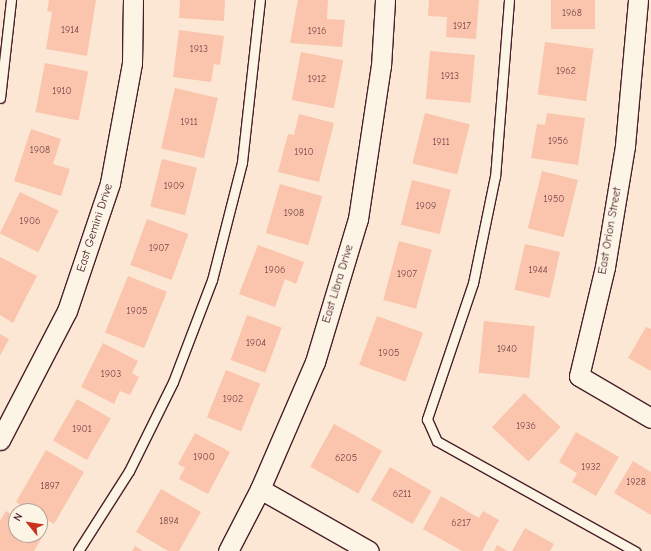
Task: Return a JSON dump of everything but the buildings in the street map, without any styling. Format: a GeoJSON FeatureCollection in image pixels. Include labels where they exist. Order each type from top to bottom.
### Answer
{"type":"FeatureCollection","features":[{"type":"Feature","properties":{"kind":"street","name":"East Gemini Drive"},"geometry":{"type":"LineString","coordinates":[[0,440],[67,311],[110,183],[132,63],[133,0]]}},
{"type":"Feature","properties":{"kind":"street","name":"East Libra Drive"},"geometry":{"type":"LineString","coordinates":[[228,551],[260,489],[315,362],[358,219],[380,66],[385,0]]}},
{"type":"Feature","properties":{"kind":"street","name":"East Orion Street"},"geometry":{"type":"LineString","coordinates":[[638,0],[625,146],[605,267],[578,376],[651,418]]}},
{"type":"Feature","properties":{"kind":"street"},"geometry":{"type":"LineString","coordinates":[[260,489],[369,551]]}},
{"type":"Feature","properties":{"kind":"lane"},"geometry":{"type":"LineString","coordinates":[[0,98],[11,0]]}},
{"type":"Feature","properties":{"kind":"lane"},"geometry":{"type":"LineString","coordinates":[[78,551],[129,471],[173,382],[212,280],[242,162],[260,0]]}},
{"type":"Feature","properties":{"kind":"lane"},"geometry":{"type":"LineString","coordinates":[[509,0],[495,176],[473,283],[427,419],[437,441],[635,551]]}}]}
